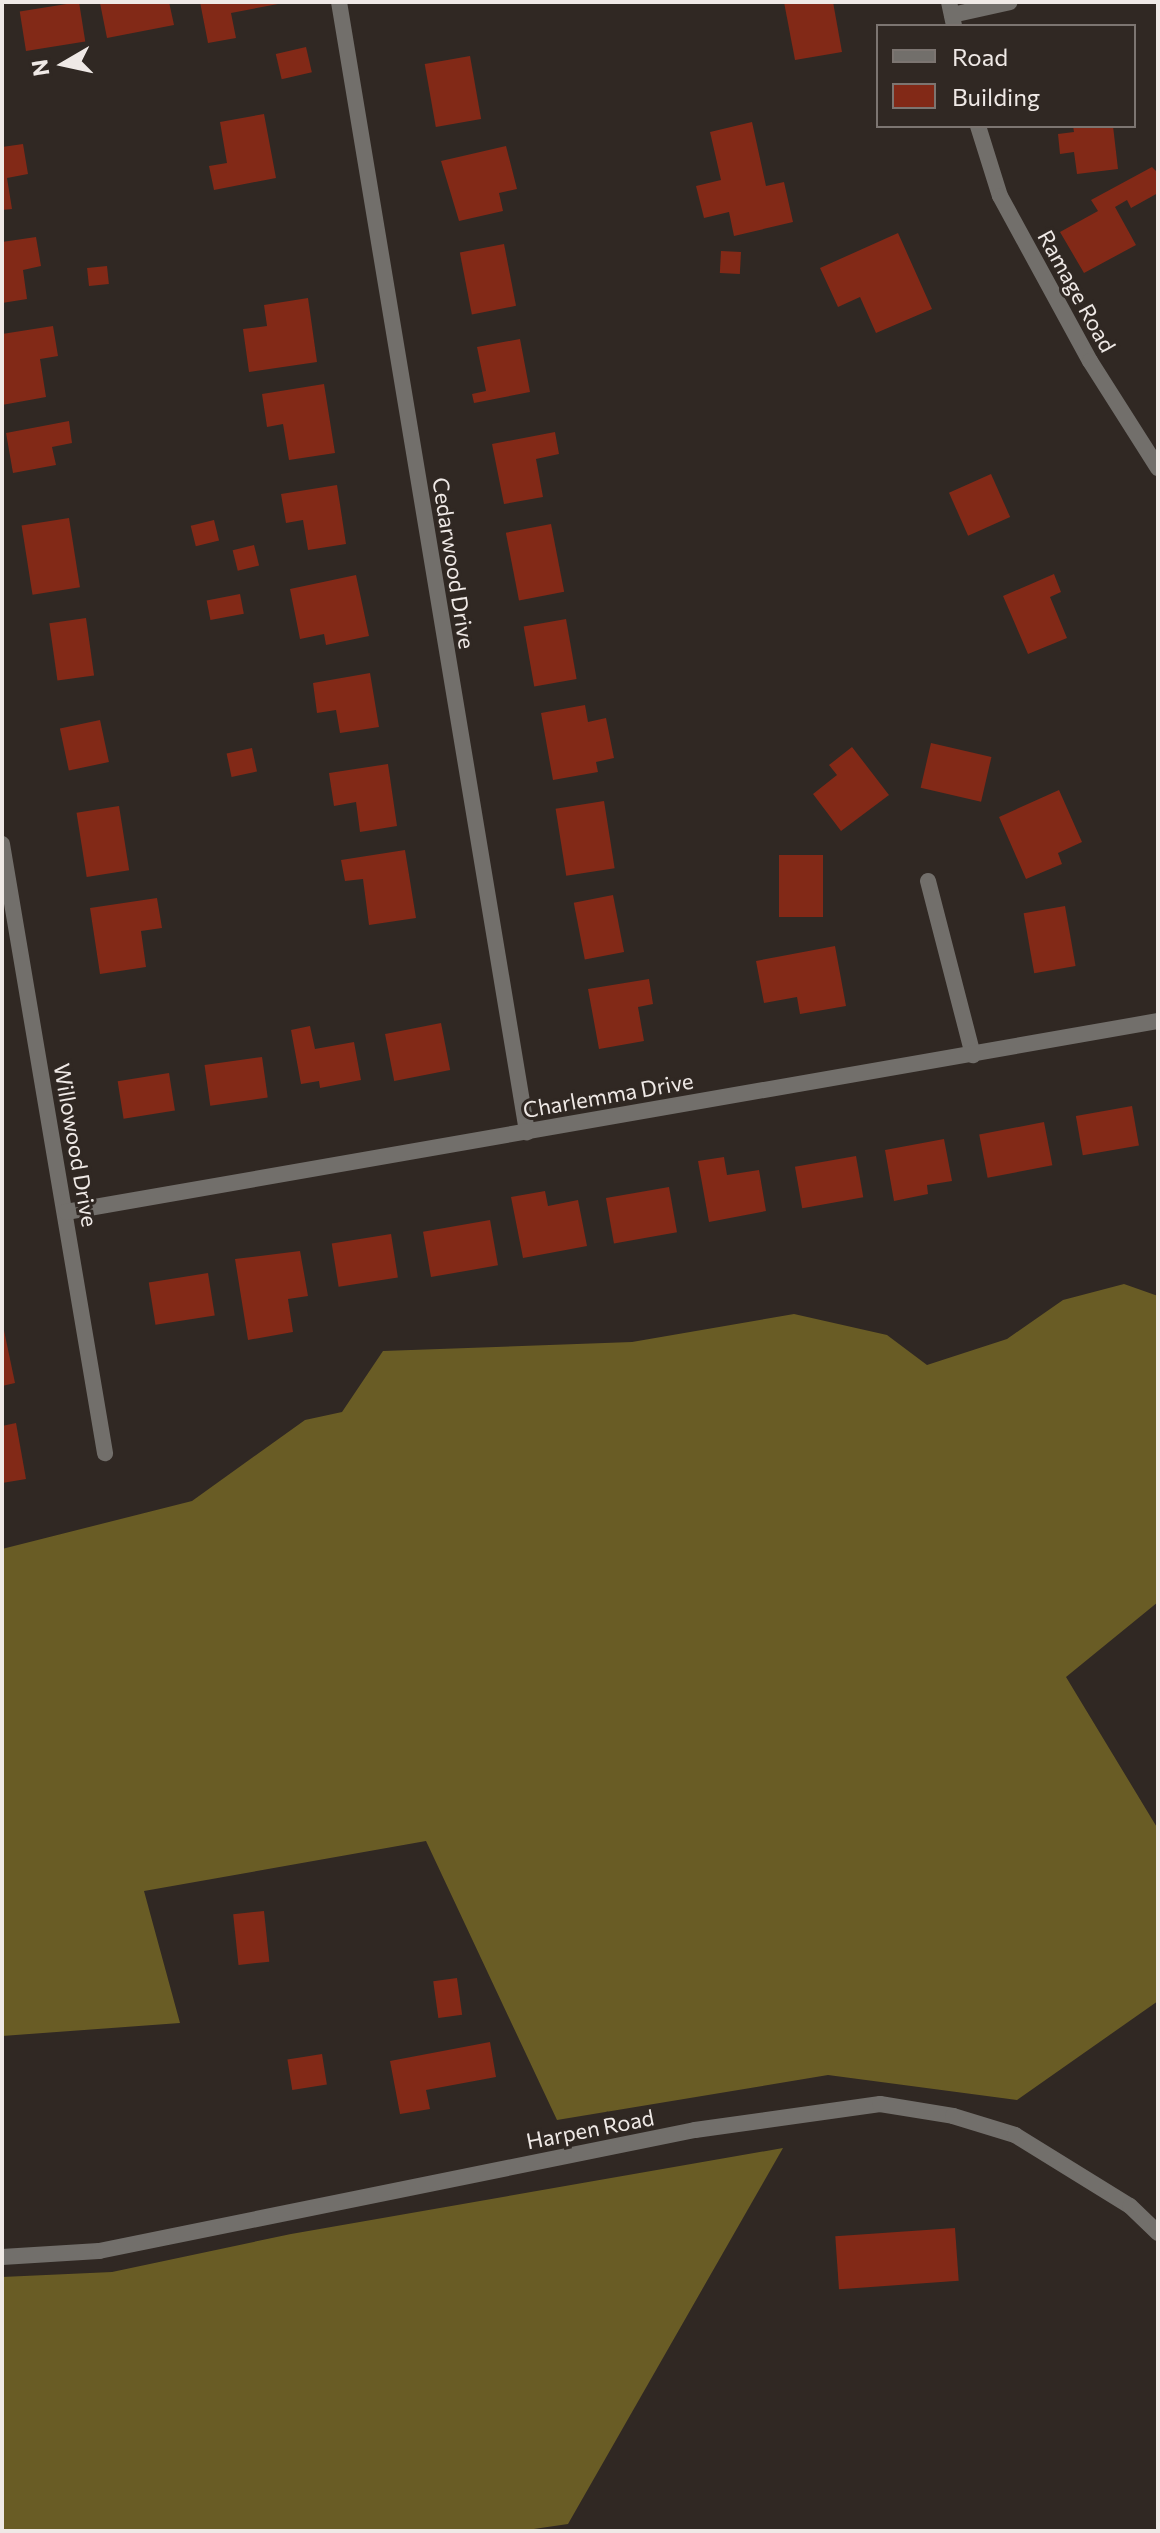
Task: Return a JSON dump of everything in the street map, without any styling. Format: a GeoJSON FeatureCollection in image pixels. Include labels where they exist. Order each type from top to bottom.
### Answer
{"type":"FeatureCollection","features":[{"type":"Feature","properties":{"kind":"street","name":"Cedarwood Drive"},"geometry":{"type":"LineString","coordinates":[[339,2],[527,1132]]}},
{"type":"Feature","properties":{"kind":"street"},"geometry":{"type":"LineString","coordinates":[[952,14],[1010,2]]}},
{"type":"Feature","properties":{"kind":"street","name":"Ramage Road"},"geometry":{"type":"LineString","coordinates":[[979,128],[1000,196],[1090,361],[1149,439],[1158,468]]}},
{"type":"Feature","properties":{"kind":"street","name":"Willowood Drive"},"geometry":{"type":"LineString","coordinates":[[2,844],[105,1453]]}},
{"type":"Feature","properties":{"kind":"street"},"geometry":{"type":"LineString","coordinates":[[928,881],[973,1055]]}},
{"type":"Feature","properties":{"kind":"street","name":"Charlemma Drive"},"geometry":{"type":"LineString","coordinates":[[66,1212],[1158,1021]]}},
{"type":"Feature","properties":{"kind":"street","name":"Harpen Road"},"geometry":{"type":"LineString","coordinates":[[2,2257],[99,2251],[695,2130],[880,2104],[953,2116],[1015,2135],[1117,2197],[1158,2233]]}},
{"type":"Feature","properties":{"kind":"shaded area"},"geometry":{"type":"Polygon","coordinates":[[[1124,1284],[1158,1296],[1158,1602],[1066,1677],[1158,1829],[1158,2001],[1017,2100],[828,2075],[557,2120],[426,1841],[144,1891],[180,2023],[2,2036],[2,1549],[192,1501],[305,1420],[342,1412],[383,1351],[632,1342],[794,1314],[887,1335],[927,1365],[1007,1339],[1063,1300],[1124,1284]]]}},
{"type":"Feature","properties":{"kind":"shaded area"},"geometry":{"type":"Polygon","coordinates":[[[783,2148],[568,2524],[520,2531],[2,2531],[2,2277],[112,2272],[291,2234],[783,2148]]]}},
{"type":"Feature","properties":{"kind":"building"},"geometry":{"type":"Polygon","coordinates":[[[79,2],[85,42],[26,51],[20,11],[79,2]]]}},
{"type":"Feature","properties":{"kind":"building"},"geometry":{"type":"Polygon","coordinates":[[[169,2],[174,25],[107,38],[100,3],[169,2]]]}},
{"type":"Feature","properties":{"kind":"building"},"geometry":{"type":"Polygon","coordinates":[[[200,2],[278,4],[231,13],[236,38],[208,43],[200,2]]]}},
{"type":"Feature","properties":{"kind":"building"},"geometry":{"type":"Polygon","coordinates":[[[784,2],[833,2],[842,52],[795,60],[784,2]]]}},
{"type":"Feature","properties":{"kind":"building"},"geometry":{"type":"Polygon","coordinates":[[[306,47],[312,72],[282,79],[276,54],[306,47]]]}},
{"type":"Feature","properties":{"kind":"building"},"geometry":{"type":"Polygon","coordinates":[[[470,56],[481,119],[436,127],[425,64],[470,56]]]}},
{"type":"Feature","properties":{"kind":"building"},"geometry":{"type":"Polygon","coordinates":[[[264,114],[276,178],[214,190],[209,166],[227,163],[220,122],[264,114]]]}},
{"type":"Feature","properties":{"kind":"building"},"geometry":{"type":"Polygon","coordinates":[[[752,122],[766,186],[784,182],[793,222],[734,236],[729,212],[704,218],[696,186],[721,180],[710,132],[752,122]]]}},
{"type":"Feature","properties":{"kind":"building"},"geometry":{"type":"Polygon","coordinates":[[[1073,128],[1113,128],[1118,169],[1077,174],[1074,152],[1060,154],[1058,134],[1074,132],[1073,128]]]}},
{"type":"Feature","properties":{"kind":"building"},"geometry":{"type":"Polygon","coordinates":[[[23,144],[28,174],[7,178],[12,209],[2,210],[2,147],[23,144]]]}},
{"type":"Feature","properties":{"kind":"building"},"geometry":{"type":"Polygon","coordinates":[[[506,146],[517,189],[499,193],[503,211],[459,221],[441,161],[506,146]]]}},
{"type":"Feature","properties":{"kind":"building"},"geometry":{"type":"Polygon","coordinates":[[[1152,167],[1158,173],[1158,193],[1131,208],[1127,200],[1115,207],[1136,245],[1084,273],[1060,232],[1098,211],[1091,200],[1152,167]]]}},
{"type":"Feature","properties":{"kind":"building"},"geometry":{"type":"Polygon","coordinates":[[[898,233],[932,309],[876,333],[860,297],[838,307],[820,268],[898,233]]]}},
{"type":"Feature","properties":{"kind":"building"},"geometry":{"type":"Polygon","coordinates":[[[36,237],[41,266],[23,270],[27,299],[2,303],[2,242],[36,237]]]}},
{"type":"Feature","properties":{"kind":"building"},"geometry":{"type":"Polygon","coordinates":[[[504,244],[516,306],[472,314],[460,253],[504,244]]]}},
{"type":"Feature","properties":{"kind":"building"},"geometry":{"type":"Polygon","coordinates":[[[721,251],[741,252],[740,274],[720,273],[721,251]]]}},
{"type":"Feature","properties":{"kind":"building"},"geometry":{"type":"Polygon","coordinates":[[[107,266],[109,284],[89,286],[87,268],[107,266]]]}},
{"type":"Feature","properties":{"kind":"building"},"geometry":{"type":"Polygon","coordinates":[[[308,298],[317,362],[249,372],[243,329],[267,326],[264,305],[308,298]]]}},
{"type":"Feature","properties":{"kind":"building"},"geometry":{"type":"Polygon","coordinates":[[[53,326],[58,356],[40,359],[46,397],[2,405],[2,334],[53,326]]]}},
{"type":"Feature","properties":{"kind":"building"},"geometry":{"type":"Polygon","coordinates":[[[520,339],[530,392],[474,403],[472,394],[486,391],[477,347],[520,339]]]}},
{"type":"Feature","properties":{"kind":"building"},"geometry":{"type":"Polygon","coordinates":[[[324,384],[335,453],[289,460],[283,424],[267,427],[262,394],[324,384]]]}},
{"type":"Feature","properties":{"kind":"building"},"geometry":{"type":"Polygon","coordinates":[[[69,421],[72,443],[52,447],[56,465],[13,473],[6,433],[69,421]]]}},
{"type":"Feature","properties":{"kind":"building"},"geometry":{"type":"Polygon","coordinates":[[[555,432],[559,454],[536,459],[543,497],[504,504],[492,444],[555,432]]]}},
{"type":"Feature","properties":{"kind":"building"},"geometry":{"type":"Polygon","coordinates":[[[991,474],[1010,517],[968,536],[949,493],[991,474]]]}},
{"type":"Feature","properties":{"kind":"building"},"geometry":{"type":"Polygon","coordinates":[[[337,485],[346,544],[308,550],[303,520],[286,523],[281,494],[337,485]]]}},
{"type":"Feature","properties":{"kind":"building"},"geometry":{"type":"Polygon","coordinates":[[[69,518],[80,587],[33,595],[22,526],[69,518]]]}},
{"type":"Feature","properties":{"kind":"building"},"geometry":{"type":"Polygon","coordinates":[[[214,520],[219,540],[196,546],[191,526],[214,520]]]}},
{"type":"Feature","properties":{"kind":"building"},"geometry":{"type":"Polygon","coordinates":[[[551,524],[564,592],[519,601],[506,533],[551,524]]]}},
{"type":"Feature","properties":{"kind":"building"},"geometry":{"type":"Polygon","coordinates":[[[254,545],[259,565],[238,571],[233,550],[254,545]]]}},
{"type":"Feature","properties":{"kind":"building"},"geometry":{"type":"Polygon","coordinates":[[[1054,574],[1061,592],[1050,597],[1067,638],[1028,654],[1003,596],[1054,574]]]}},
{"type":"Feature","properties":{"kind":"building"},"geometry":{"type":"Polygon","coordinates":[[[356,575],[369,636],[326,645],[324,634],[300,639],[290,589],[356,575]]]}},
{"type":"Feature","properties":{"kind":"building"},"geometry":{"type":"Polygon","coordinates":[[[240,594],[244,614],[210,620],[207,600],[240,594]]]}},
{"type":"Feature","properties":{"kind":"building"},"geometry":{"type":"Polygon","coordinates":[[[86,618],[94,675],[57,681],[49,623],[86,618]]]}},
{"type":"Feature","properties":{"kind":"building"},"geometry":{"type":"Polygon","coordinates":[[[566,619],[577,679],[534,687],[524,626],[566,619]]]}},
{"type":"Feature","properties":{"kind":"building"},"geometry":{"type":"Polygon","coordinates":[[[370,673],[379,727],[340,733],[336,710],[317,713],[313,683],[370,673]]]}},
{"type":"Feature","properties":{"kind":"building"},"geometry":{"type":"Polygon","coordinates":[[[585,705],[588,722],[606,718],[614,758],[596,762],[598,772],[553,780],[541,713],[585,705]]]}},
{"type":"Feature","properties":{"kind":"building"},"geometry":{"type":"Polygon","coordinates":[[[100,720],[109,762],[69,771],[60,729],[100,720]]]}},
{"type":"Feature","properties":{"kind":"building"},"geometry":{"type":"Polygon","coordinates":[[[931,743],[991,757],[981,802],[921,788],[931,743]]]}},
{"type":"Feature","properties":{"kind":"building"},"geometry":{"type":"Polygon","coordinates":[[[852,747],[889,795],[841,831],[813,794],[837,775],[829,765],[852,747]]]}},
{"type":"Feature","properties":{"kind":"building"},"geometry":{"type":"Polygon","coordinates":[[[252,748],[257,771],[232,777],[227,753],[252,748]]]}},
{"type":"Feature","properties":{"kind":"building"},"geometry":{"type":"Polygon","coordinates":[[[388,764],[397,826],[360,832],[356,802],[334,806],[329,773],[388,764]]]}},
{"type":"Feature","properties":{"kind":"building"},"geometry":{"type":"Polygon","coordinates":[[[1059,790],[1082,842],[1058,853],[1062,864],[1026,879],[999,817],[1059,790]]]}},
{"type":"Feature","properties":{"kind":"building"},"geometry":{"type":"Polygon","coordinates":[[[604,801],[615,868],[566,876],[556,809],[604,801]]]}},
{"type":"Feature","properties":{"kind":"building"},"geometry":{"type":"Polygon","coordinates":[[[119,806],[129,870],[87,877],[77,813],[119,806]]]}},
{"type":"Feature","properties":{"kind":"building"},"geometry":{"type":"Polygon","coordinates":[[[405,850],[416,918],[369,925],[363,879],[345,881],[341,860],[405,850]]]}},
{"type":"Feature","properties":{"kind":"building"},"geometry":{"type":"Polygon","coordinates":[[[779,855],[823,855],[823,917],[779,917],[779,855]]]}},
{"type":"Feature","properties":{"kind":"building"},"geometry":{"type":"Polygon","coordinates":[[[613,895],[624,952],[585,960],[574,903],[613,895]]]}},
{"type":"Feature","properties":{"kind":"building"},"geometry":{"type":"Polygon","coordinates":[[[157,898],[162,928],[141,931],[146,967],[100,974],[90,908],[157,898]]]}},
{"type":"Feature","properties":{"kind":"building"},"geometry":{"type":"Polygon","coordinates":[[[1065,906],[1076,966],[1034,973],[1024,913],[1065,906]]]}},
{"type":"Feature","properties":{"kind":"building"},"geometry":{"type":"Polygon","coordinates":[[[835,946],[846,1006],[800,1014],[797,997],[764,1003],[756,961],[835,946]]]}},
{"type":"Feature","properties":{"kind":"building"},"geometry":{"type":"Polygon","coordinates":[[[649,979],[653,1004],[638,1007],[644,1041],[599,1049],[588,989],[649,979]]]}},
{"type":"Feature","properties":{"kind":"building"},"geometry":{"type":"Polygon","coordinates":[[[441,1023],[450,1070],[394,1081],[385,1034],[441,1023]]]}},
{"type":"Feature","properties":{"kind":"building"},"geometry":{"type":"Polygon","coordinates":[[[310,1026],[315,1049],[354,1042],[361,1080],[320,1088],[319,1081],[301,1084],[291,1030],[310,1026]]]}},
{"type":"Feature","properties":{"kind":"building"},"geometry":{"type":"Polygon","coordinates":[[[262,1057],[268,1098],[210,1106],[205,1065],[262,1057]]]}},
{"type":"Feature","properties":{"kind":"building"},"geometry":{"type":"Polygon","coordinates":[[[169,1073],[175,1111],[124,1119],[118,1081],[169,1073]]]}},
{"type":"Feature","properties":{"kind":"building"},"geometry":{"type":"Polygon","coordinates":[[[1132,1106],[1139,1145],[1083,1155],[1076,1116],[1132,1106]]]}},
{"type":"Feature","properties":{"kind":"building"},"geometry":{"type":"Polygon","coordinates":[[[1044,1122],[1052,1165],[988,1178],[979,1135],[1044,1122]]]}},
{"type":"Feature","properties":{"kind":"building"},"geometry":{"type":"Polygon","coordinates":[[[944,1139],[952,1181],[927,1185],[928,1194],[894,1201],[885,1150],[944,1139]]]}},
{"type":"Feature","properties":{"kind":"building"},"geometry":{"type":"Polygon","coordinates":[[[856,1156],[863,1197],[802,1208],[795,1167],[856,1156]]]}},
{"type":"Feature","properties":{"kind":"building"},"geometry":{"type":"Polygon","coordinates":[[[724,1157],[727,1175],[759,1170],[766,1211],[709,1222],[698,1161],[724,1157]]]}},
{"type":"Feature","properties":{"kind":"building"},"geometry":{"type":"Polygon","coordinates":[[[669,1187],[677,1232],[614,1243],[606,1198],[669,1187]]]}},
{"type":"Feature","properties":{"kind":"building"},"geometry":{"type":"Polygon","coordinates":[[[545,1191],[548,1206],[578,1200],[587,1246],[523,1258],[511,1197],[545,1191]]]}},
{"type":"Feature","properties":{"kind":"building"},"geometry":{"type":"Polygon","coordinates":[[[490,1220],[498,1265],[431,1277],[423,1232],[490,1220]]]}},
{"type":"Feature","properties":{"kind":"building"},"geometry":{"type":"Polygon","coordinates":[[[391,1234],[398,1277],[339,1287],[332,1243],[391,1234]]]}},
{"type":"Feature","properties":{"kind":"building"},"geometry":{"type":"Polygon","coordinates":[[[300,1251],[308,1296],[288,1299],[293,1332],[248,1340],[235,1259],[300,1251]]]}},
{"type":"Feature","properties":{"kind":"building"},"geometry":{"type":"Polygon","coordinates":[[[208,1273],[215,1315],[155,1325],[149,1282],[208,1273]]]}},
{"type":"Feature","properties":{"kind":"building"},"geometry":{"type":"Polygon","coordinates":[[[2,1321],[15,1383],[2,1386],[2,1321]]]}},
{"type":"Feature","properties":{"kind":"building"},"geometry":{"type":"Polygon","coordinates":[[[16,1423],[26,1479],[2,1483],[2,1426],[16,1423]]]}},
{"type":"Feature","properties":{"kind":"building"},"geometry":{"type":"Polygon","coordinates":[[[264,1911],[269,1962],[239,1965],[233,1914],[264,1911]]]}},
{"type":"Feature","properties":{"kind":"building"},"geometry":{"type":"Polygon","coordinates":[[[457,1978],[462,2015],[438,2018],[433,1981],[457,1978]]]}},
{"type":"Feature","properties":{"kind":"building"},"geometry":{"type":"Polygon","coordinates":[[[490,2042],[496,2077],[426,2090],[430,2109],[400,2114],[390,2061],[490,2042]]]}},
{"type":"Feature","properties":{"kind":"building"},"geometry":{"type":"Polygon","coordinates":[[[322,2054],[327,2085],[292,2090],[287,2059],[322,2054]]]}},
{"type":"Feature","properties":{"kind":"building"},"geometry":{"type":"Polygon","coordinates":[[[955,2228],[959,2281],[839,2289],[835,2236],[955,2228]]]}}]}
